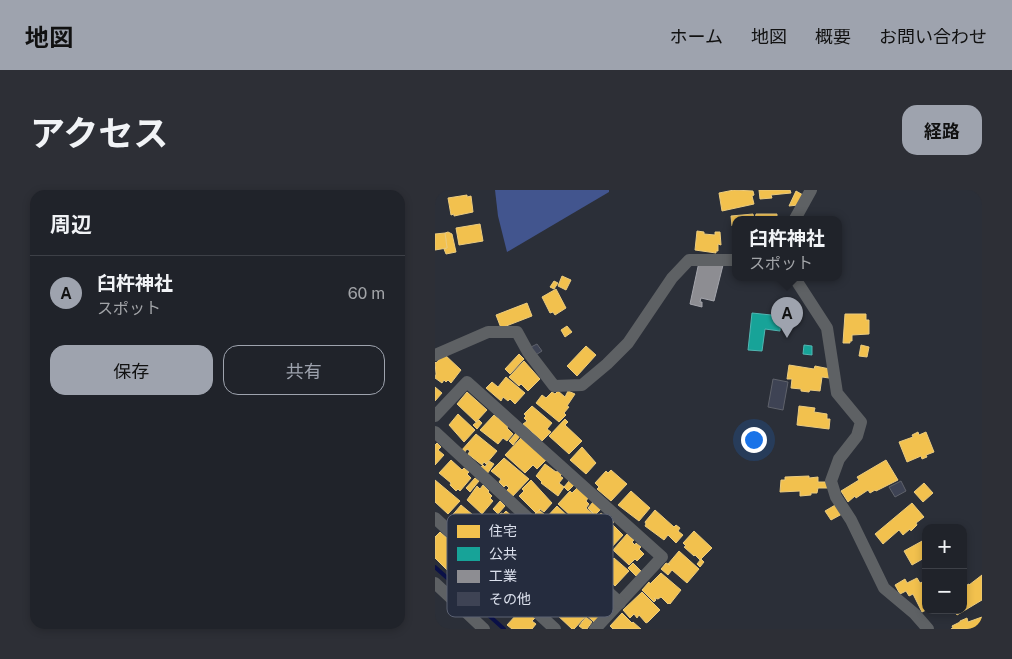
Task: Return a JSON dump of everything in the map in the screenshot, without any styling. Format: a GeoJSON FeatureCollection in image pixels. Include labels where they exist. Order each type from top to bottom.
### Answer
{"type":"FeatureCollection","features":[{"type":"Feature","properties":{"kind":"street"},"geometry":{"type":"LineString","coordinates":[[797,216],[811,190]]}},
{"type":"Feature","properties":{"kind":"street"},"geometry":{"type":"LineString","coordinates":[[435,355],[488,332],[517,332],[528,352],[554,386],[582,385],[628,343],[672,278],[689,260],[732,260]]}},
{"type":"Feature","properties":{"kind":"street"},"geometry":{"type":"LineString","coordinates":[[797,281],[827,328],[837,394],[861,422],[857,436],[839,459],[831,480],[836,498],[851,520],[885,588],[915,614],[928,629]]}},
{"type":"Feature","properties":{"kind":"street"},"geometry":{"type":"LineString","coordinates":[[435,416],[467,382],[662,557],[613,610]]}},
{"type":"Feature","properties":{"kind":"street"},"geometry":{"type":"LineString","coordinates":[[435,432],[524,514]]}},
{"type":"Feature","properties":{"kind":"street"},"geometry":{"type":"LineString","coordinates":[[435,518],[447,529]]}},
{"type":"Feature","properties":{"kind":"street"},"geometry":{"type":"LineString","coordinates":[[435,583],[447,594]]}},
{"type":"Feature","properties":{"kind":"street"},"geometry":{"type":"LineString","coordinates":[[613,597],[620,603]]}},
{"type":"Feature","properties":{"kind":"street"},"geometry":{"type":"LineString","coordinates":[[471,617],[484,629]]}},
{"type":"Feature","properties":{"kind":"street"},"geometry":{"type":"LineString","coordinates":[[542,617],[555,629]]}},
{"type":"Feature","properties":{"kind":"street"},"geometry":{"type":"LineString","coordinates":[[595,629],[607,617]]}},
{"type":"Feature","properties":{"kind":"shaded area"},"geometry":{"type":"Polygon","coordinates":[[[495,190],[609,190],[609,192],[507,252],[498,216],[495,190]]]}},
{"type":"Feature","properties":{"kind":"building: 住宅"},"geometry":{"type":"Polygon","coordinates":[[[734,190],[753,191],[754,204],[722,211],[719,193],[734,190]]]}},
{"type":"Feature","properties":{"kind":"building: 住宅"},"geometry":{"type":"Polygon","coordinates":[[[759,190],[790,190],[791,193],[771,195],[772,198],[760,199],[759,190]]]}},
{"type":"Feature","properties":{"kind":"building: 住宅"},"geometry":{"type":"Polygon","coordinates":[[[796,191],[803,195],[798,205],[789,206],[796,191]]]}},
{"type":"Feature","properties":{"kind":"building: 住宅"},"geometry":{"type":"Polygon","coordinates":[[[467,195],[467,197],[471,196],[473,212],[451,215],[448,198],[467,195]]]}},
{"type":"Feature","properties":{"kind":"building: 住宅"},"geometry":{"type":"Polygon","coordinates":[[[753,214],[753,216],[732,216],[732,226],[731,216],[753,214]]]}},
{"type":"Feature","properties":{"kind":"building: 住宅"},"geometry":{"type":"Polygon","coordinates":[[[756,214],[777,214],[777,216],[756,216],[756,214]]]}},
{"type":"Feature","properties":{"kind":"building: 住宅"},"geometry":{"type":"Polygon","coordinates":[[[480,224],[483,241],[459,245],[456,228],[480,224]]]}},
{"type":"Feature","properties":{"kind":"building: 住宅"},"geometry":{"type":"Polygon","coordinates":[[[697,231],[715,235],[715,232],[720,232],[721,245],[718,244],[718,251],[716,253],[695,250],[697,231]]]}},
{"type":"Feature","properties":{"kind":"building: 住宅"},"geometry":{"type":"Polygon","coordinates":[[[445,233],[452,234],[456,252],[446,254],[444,249],[447,248],[445,233]]]}},
{"type":"Feature","properties":{"kind":"building: 住宅"},"geometry":{"type":"Polygon","coordinates":[[[445,233],[447,248],[435,250],[435,234],[445,233]]]}},
{"type":"Feature","properties":{"kind":"building: 住宅"},"geometry":{"type":"Polygon","coordinates":[[[562,276],[571,280],[566,290],[558,286],[562,276]]]}},
{"type":"Feature","properties":{"kind":"building: 住宅"},"geometry":{"type":"Polygon","coordinates":[[[554,281],[558,283],[554,289],[550,287],[554,281]]]}},
{"type":"Feature","properties":{"kind":"building: 住宅"},"geometry":{"type":"Polygon","coordinates":[[[556,289],[566,308],[555,315],[553,312],[550,313],[542,297],[556,289]]]}},
{"type":"Feature","properties":{"kind":"building: 住宅"},"geometry":{"type":"Polygon","coordinates":[[[527,303],[532,316],[501,328],[496,315],[527,303]]]}},
{"type":"Feature","properties":{"kind":"building: 住宅"},"geometry":{"type":"Polygon","coordinates":[[[845,314],[866,314],[866,320],[869,320],[869,334],[852,335],[850,343],[843,343],[845,314]]]}},
{"type":"Feature","properties":{"kind":"building: 住宅"},"geometry":{"type":"Polygon","coordinates":[[[567,326],[572,332],[565,337],[561,330],[567,326]]]}},
{"type":"Feature","properties":{"kind":"building: 住宅"},"geometry":{"type":"Polygon","coordinates":[[[861,345],[869,347],[867,357],[859,356],[861,345]]]}},
{"type":"Feature","properties":{"kind":"building: 住宅"},"geometry":{"type":"Polygon","coordinates":[[[586,346],[596,355],[577,376],[567,366],[586,346]]]}},
{"type":"Feature","properties":{"kind":"building: 住宅"},"geometry":{"type":"Polygon","coordinates":[[[444,354],[461,370],[451,383],[448,380],[446,382],[444,380],[442,383],[435,378],[435,362],[444,354]]]}},
{"type":"Feature","properties":{"kind":"building: 住宅"},"geometry":{"type":"Polygon","coordinates":[[[519,354],[524,359],[510,374],[505,369],[519,354]]]}},
{"type":"Feature","properties":{"kind":"building: 住宅"},"geometry":{"type":"Polygon","coordinates":[[[524,361],[540,379],[528,391],[509,377],[524,361]]]}},
{"type":"Feature","properties":{"kind":"building: 住宅"},"geometry":{"type":"Polygon","coordinates":[[[789,365],[814,369],[815,366],[830,369],[829,378],[822,377],[820,391],[810,390],[809,392],[791,388],[792,379],[787,379],[789,365]]]}},
{"type":"Feature","properties":{"kind":"building: 住宅"},"geometry":{"type":"Polygon","coordinates":[[[506,377],[525,393],[515,404],[510,399],[508,401],[503,397],[501,401],[486,388],[492,382],[498,387],[506,377]]]}},
{"type":"Feature","properties":{"kind":"building: 住宅"},"geometry":{"type":"Polygon","coordinates":[[[435,387],[442,393],[435,401],[435,387]]]}},
{"type":"Feature","properties":{"kind":"building: 住宅"},"geometry":{"type":"Polygon","coordinates":[[[558,391],[565,397],[568,391],[575,394],[564,413],[566,415],[559,422],[536,403],[542,395],[546,398],[552,392],[555,394],[558,391]]]}},
{"type":"Feature","properties":{"kind":"building: 住宅"},"geometry":{"type":"Polygon","coordinates":[[[467,392],[487,410],[476,422],[457,404],[467,392]]]}},
{"type":"Feature","properties":{"kind":"building: 住宅"},"geometry":{"type":"Polygon","coordinates":[[[532,406],[552,423],[547,429],[551,432],[542,441],[523,424],[527,421],[524,418],[526,416],[524,414],[532,406]]]}},
{"type":"Feature","properties":{"kind":"building: 住宅"},"geometry":{"type":"Polygon","coordinates":[[[799,406],[815,408],[814,412],[827,414],[827,419],[830,419],[829,429],[797,425],[799,406]]]}},
{"type":"Feature","properties":{"kind":"building: 住宅"},"geometry":{"type":"Polygon","coordinates":[[[458,414],[475,430],[464,442],[449,425],[458,414]]]}},
{"type":"Feature","properties":{"kind":"building: 住宅"},"geometry":{"type":"Polygon","coordinates":[[[494,415],[508,426],[507,428],[513,434],[507,441],[503,438],[498,444],[480,430],[494,415]]]}},
{"type":"Feature","properties":{"kind":"building: 住宅"},"geometry":{"type":"Polygon","coordinates":[[[565,419],[568,422],[565,425],[582,441],[569,454],[549,436],[565,419]]]}},
{"type":"Feature","properties":{"kind":"building: 住宅"},"geometry":{"type":"Polygon","coordinates":[[[479,420],[482,423],[477,429],[473,425],[479,420]]]}},
{"type":"Feature","properties":{"kind":"building: 住宅"},"geometry":{"type":"Polygon","coordinates":[[[918,432],[919,435],[926,432],[934,452],[922,459],[921,456],[907,462],[899,442],[913,437],[912,435],[918,432]]]}},
{"type":"Feature","properties":{"kind":"building: 住宅"},"geometry":{"type":"Polygon","coordinates":[[[516,433],[520,436],[513,445],[509,441],[516,433]]]}},
{"type":"Feature","properties":{"kind":"building: 住宅"},"geometry":{"type":"Polygon","coordinates":[[[476,434],[497,451],[486,464],[484,462],[482,465],[468,454],[470,451],[467,449],[464,453],[461,451],[476,434]]]}},
{"type":"Feature","properties":{"kind":"building: 住宅"},"geometry":{"type":"Polygon","coordinates":[[[521,438],[546,460],[537,469],[533,465],[525,473],[505,455],[521,438]]]}},
{"type":"Feature","properties":{"kind":"building: 住宅"},"geometry":{"type":"Polygon","coordinates":[[[437,443],[441,447],[438,450],[444,455],[435,465],[435,445],[437,443]]]}},
{"type":"Feature","properties":{"kind":"building: 住宅"},"geometry":{"type":"Polygon","coordinates":[[[582,447],[596,463],[586,474],[570,460],[582,447]]]}},
{"type":"Feature","properties":{"kind":"building: 住宅"},"geometry":{"type":"Polygon","coordinates":[[[504,458],[529,479],[512,497],[506,491],[509,488],[506,485],[504,487],[499,482],[501,479],[491,471],[504,458]]]}},
{"type":"Feature","properties":{"kind":"building: 住宅"},"geometry":{"type":"Polygon","coordinates":[[[451,460],[462,470],[464,468],[469,472],[467,474],[471,478],[460,491],[458,489],[456,491],[450,485],[451,483],[439,473],[451,460]]]}},
{"type":"Feature","properties":{"kind":"building: 住宅"},"geometry":{"type":"Polygon","coordinates":[[[886,460],[898,480],[870,493],[868,490],[856,498],[855,496],[848,502],[841,491],[859,480],[857,477],[886,460]]]}},
{"type":"Feature","properties":{"kind":"building: 住宅"},"geometry":{"type":"Polygon","coordinates":[[[489,461],[494,464],[487,474],[480,468],[483,465],[485,467],[489,461]]]}},
{"type":"Feature","properties":{"kind":"building: 住宅"},"geometry":{"type":"Polygon","coordinates":[[[545,464],[562,474],[560,476],[563,478],[559,483],[564,487],[558,496],[541,483],[536,476],[545,464]]]}},
{"type":"Feature","properties":{"kind":"building: 住宅"},"geometry":{"type":"Polygon","coordinates":[[[611,470],[627,484],[611,501],[597,489],[599,487],[595,483],[606,471],[608,473],[611,470]]]}},
{"type":"Feature","properties":{"kind":"building: 住宅"},"geometry":{"type":"Polygon","coordinates":[[[809,476],[809,478],[818,477],[818,482],[829,482],[829,488],[818,488],[817,493],[800,496],[800,491],[780,492],[781,480],[785,480],[785,477],[809,476]]]}},
{"type":"Feature","properties":{"kind":"building: 住宅"},"geometry":{"type":"Polygon","coordinates":[[[475,478],[479,481],[470,492],[466,488],[475,478]]]}},
{"type":"Feature","properties":{"kind":"building: 住宅"},"geometry":{"type":"Polygon","coordinates":[[[435,480],[460,501],[448,514],[435,502],[435,480]]]}},
{"type":"Feature","properties":{"kind":"building: 住宅"},"geometry":{"type":"Polygon","coordinates":[[[531,480],[552,503],[544,512],[540,509],[536,513],[519,496],[524,491],[522,489],[531,480]]]}},
{"type":"Feature","properties":{"kind":"building: 住宅"},"geometry":{"type":"Polygon","coordinates":[[[569,481],[574,485],[568,491],[564,487],[569,481]]]}},
{"type":"Feature","properties":{"kind":"building: 住宅"},"geometry":{"type":"Polygon","coordinates":[[[924,483],[933,493],[923,502],[914,492],[924,483]]]}},
{"type":"Feature","properties":{"kind":"building: 住宅"},"geometry":{"type":"Polygon","coordinates":[[[483,485],[489,491],[492,496],[490,498],[493,501],[482,514],[467,500],[477,486],[480,489],[483,485]]]}},
{"type":"Feature","properties":{"kind":"building: 住宅"},"geometry":{"type":"Polygon","coordinates":[[[577,488],[588,498],[586,501],[589,504],[586,508],[593,514],[569,514],[558,504],[570,491],[572,493],[577,488]]]}},
{"type":"Feature","properties":{"kind":"building: 住宅"},"geometry":{"type":"Polygon","coordinates":[[[631,491],[650,508],[639,521],[618,505],[631,491]]]}},
{"type":"Feature","properties":{"kind":"building: 住宅"},"geometry":{"type":"Polygon","coordinates":[[[500,501],[505,506],[498,514],[493,509],[500,501]]]}},
{"type":"Feature","properties":{"kind":"building: 住宅"},"geometry":{"type":"Polygon","coordinates":[[[593,502],[601,509],[594,514],[588,508],[593,502]]]}},
{"type":"Feature","properties":{"kind":"building: 住宅"},"geometry":{"type":"Polygon","coordinates":[[[912,503],[924,517],[916,523],[917,525],[911,531],[910,529],[903,535],[899,530],[883,544],[875,534],[912,503]]]}},
{"type":"Feature","properties":{"kind":"building: 住宅"},"geometry":{"type":"Polygon","coordinates":[[[837,504],[842,514],[831,520],[825,511],[837,504]]]}},
{"type":"Feature","properties":{"kind":"building: 住宅"},"geometry":{"type":"Polygon","coordinates":[[[461,505],[472,514],[453,514],[461,505]]]}},
{"type":"Feature","properties":{"kind":"building: 住宅"},"geometry":{"type":"Polygon","coordinates":[[[557,506],[565,514],[550,514],[557,506]]]}},
{"type":"Feature","properties":{"kind":"building: 住宅"},"geometry":{"type":"Polygon","coordinates":[[[539,510],[544,514],[535,514],[539,510]]]}},
{"type":"Feature","properties":{"kind":"building: 住宅"},"geometry":{"type":"Polygon","coordinates":[[[655,510],[674,527],[676,525],[680,528],[678,531],[683,535],[676,543],[668,535],[664,540],[645,526],[645,522],[655,510]]]}},
{"type":"Feature","properties":{"kind":"building: 住宅"},"geometry":{"type":"Polygon","coordinates":[[[613,525],[623,535],[613,546],[613,525]]]}},
{"type":"Feature","properties":{"kind":"building: 住宅"},"geometry":{"type":"Polygon","coordinates":[[[694,531],[712,548],[700,560],[684,547],[686,546],[683,543],[694,531]]]}},
{"type":"Feature","properties":{"kind":"building: 住宅"},"geometry":{"type":"Polygon","coordinates":[[[440,532],[447,538],[447,570],[435,558],[435,537],[440,532]]]}},
{"type":"Feature","properties":{"kind":"building: 住宅"},"geometry":{"type":"Polygon","coordinates":[[[627,534],[634,540],[632,542],[635,545],[636,543],[641,547],[639,549],[644,554],[637,561],[635,559],[629,565],[613,550],[627,534]]]}},
{"type":"Feature","properties":{"kind":"building: 住宅"},"geometry":{"type":"Polygon","coordinates":[[[922,541],[922,559],[912,565],[904,551],[922,541]]]}},
{"type":"Feature","properties":{"kind":"building: 住宅"},"geometry":{"type":"Polygon","coordinates":[[[679,551],[699,569],[687,583],[672,570],[668,575],[661,569],[666,563],[668,564],[679,551]]]}},
{"type":"Feature","properties":{"kind":"building: 住宅"},"geometry":{"type":"Polygon","coordinates":[[[614,558],[629,571],[615,586],[613,584],[614,558]]]}},
{"type":"Feature","properties":{"kind":"building: 住宅"},"geometry":{"type":"Polygon","coordinates":[[[701,559],[704,562],[700,567],[697,564],[701,559]]]}},
{"type":"Feature","properties":{"kind":"building: 住宅"},"geometry":{"type":"Polygon","coordinates":[[[633,563],[641,571],[636,576],[628,568],[633,563]]]}},
{"type":"Feature","properties":{"kind":"building: 住宅"},"geometry":{"type":"Polygon","coordinates":[[[661,573],[681,590],[670,604],[661,597],[658,599],[654,598],[656,600],[654,602],[642,590],[661,573]]]}},
{"type":"Feature","properties":{"kind":"building: 住宅"},"geometry":{"type":"Polygon","coordinates":[[[982,575],[982,600],[967,609],[967,585],[982,575]]]}},
{"type":"Feature","properties":{"kind":"building: 住宅"},"geometry":{"type":"Polygon","coordinates":[[[917,578],[920,583],[922,582],[922,612],[913,594],[909,596],[906,591],[900,594],[895,585],[905,579],[907,583],[917,578]]]}},
{"type":"Feature","properties":{"kind":"building: 住宅"},"geometry":{"type":"Polygon","coordinates":[[[642,592],[660,610],[646,623],[639,615],[637,618],[634,614],[630,618],[623,610],[642,592]]]}},
{"type":"Feature","properties":{"kind":"building: 住宅"},"geometry":{"type":"Polygon","coordinates":[[[622,613],[641,629],[613,629],[610,626],[622,613]]]}},
{"type":"Feature","properties":{"kind":"building: 住宅"},"geometry":{"type":"Polygon","coordinates":[[[514,617],[534,617],[535,618],[532,621],[536,624],[532,629],[512,629],[507,625],[514,617]]]}},
{"type":"Feature","properties":{"kind":"building: 住宅"},"geometry":{"type":"Polygon","coordinates":[[[559,617],[585,617],[574,629],[559,617]]]}},
{"type":"Feature","properties":{"kind":"building: 住宅"},"geometry":{"type":"Polygon","coordinates":[[[586,617],[592,622],[587,629],[583,629],[579,626],[586,617]]]}},
{"type":"Feature","properties":{"kind":"building: 住宅"},"geometry":{"type":"Polygon","coordinates":[[[589,617],[599,617],[594,622],[589,617]]]}},
{"type":"Feature","properties":{"kind":"building: 住宅"},"geometry":{"type":"Polygon","coordinates":[[[982,617],[982,629],[951,629],[953,628],[952,626],[967,618],[968,622],[982,617]]]}},
{"type":"Feature","properties":{"kind":"building: 公共"},"geometry":{"type":"Polygon","coordinates":[[[752,313],[781,316],[780,331],[765,329],[762,351],[748,350],[752,313]]]}},
{"type":"Feature","properties":{"kind":"building: 公共"},"geometry":{"type":"Polygon","coordinates":[[[804,345],[812,346],[812,355],[803,354],[804,345]]]}},
{"type":"Feature","properties":{"kind":"building: 工業"},"geometry":{"type":"Polygon","coordinates":[[[724,261],[714,301],[701,298],[702,307],[690,304],[699,262],[724,261]]]}},
{"type":"Feature","properties":{"kind":"building: その他"},"geometry":{"type":"Polygon","coordinates":[[[537,344],[542,351],[534,356],[529,348],[537,344]]]}},
{"type":"Feature","properties":{"kind":"building: その他"},"geometry":{"type":"Polygon","coordinates":[[[773,379],[788,382],[783,410],[768,407],[773,379]]]}},
{"type":"Feature","properties":{"kind":"building: その他"},"geometry":{"type":"Polygon","coordinates":[[[901,481],[906,491],[895,497],[889,487],[901,481]]]}},
{"type":"Feature","properties":{"kind":"waterway"},"geometry":{"type":"LineString","coordinates":[[435,567],[447,578]]}},
{"type":"Feature","properties":{"kind":"waterway"},"geometry":{"type":"LineString","coordinates":[[491,617],[504,629]]}},
{"type":"Feature","properties":{"kind":"place","name":"臼杵神社"},"geometry":{"type":"Point","coordinates":[787,338]}}]}
